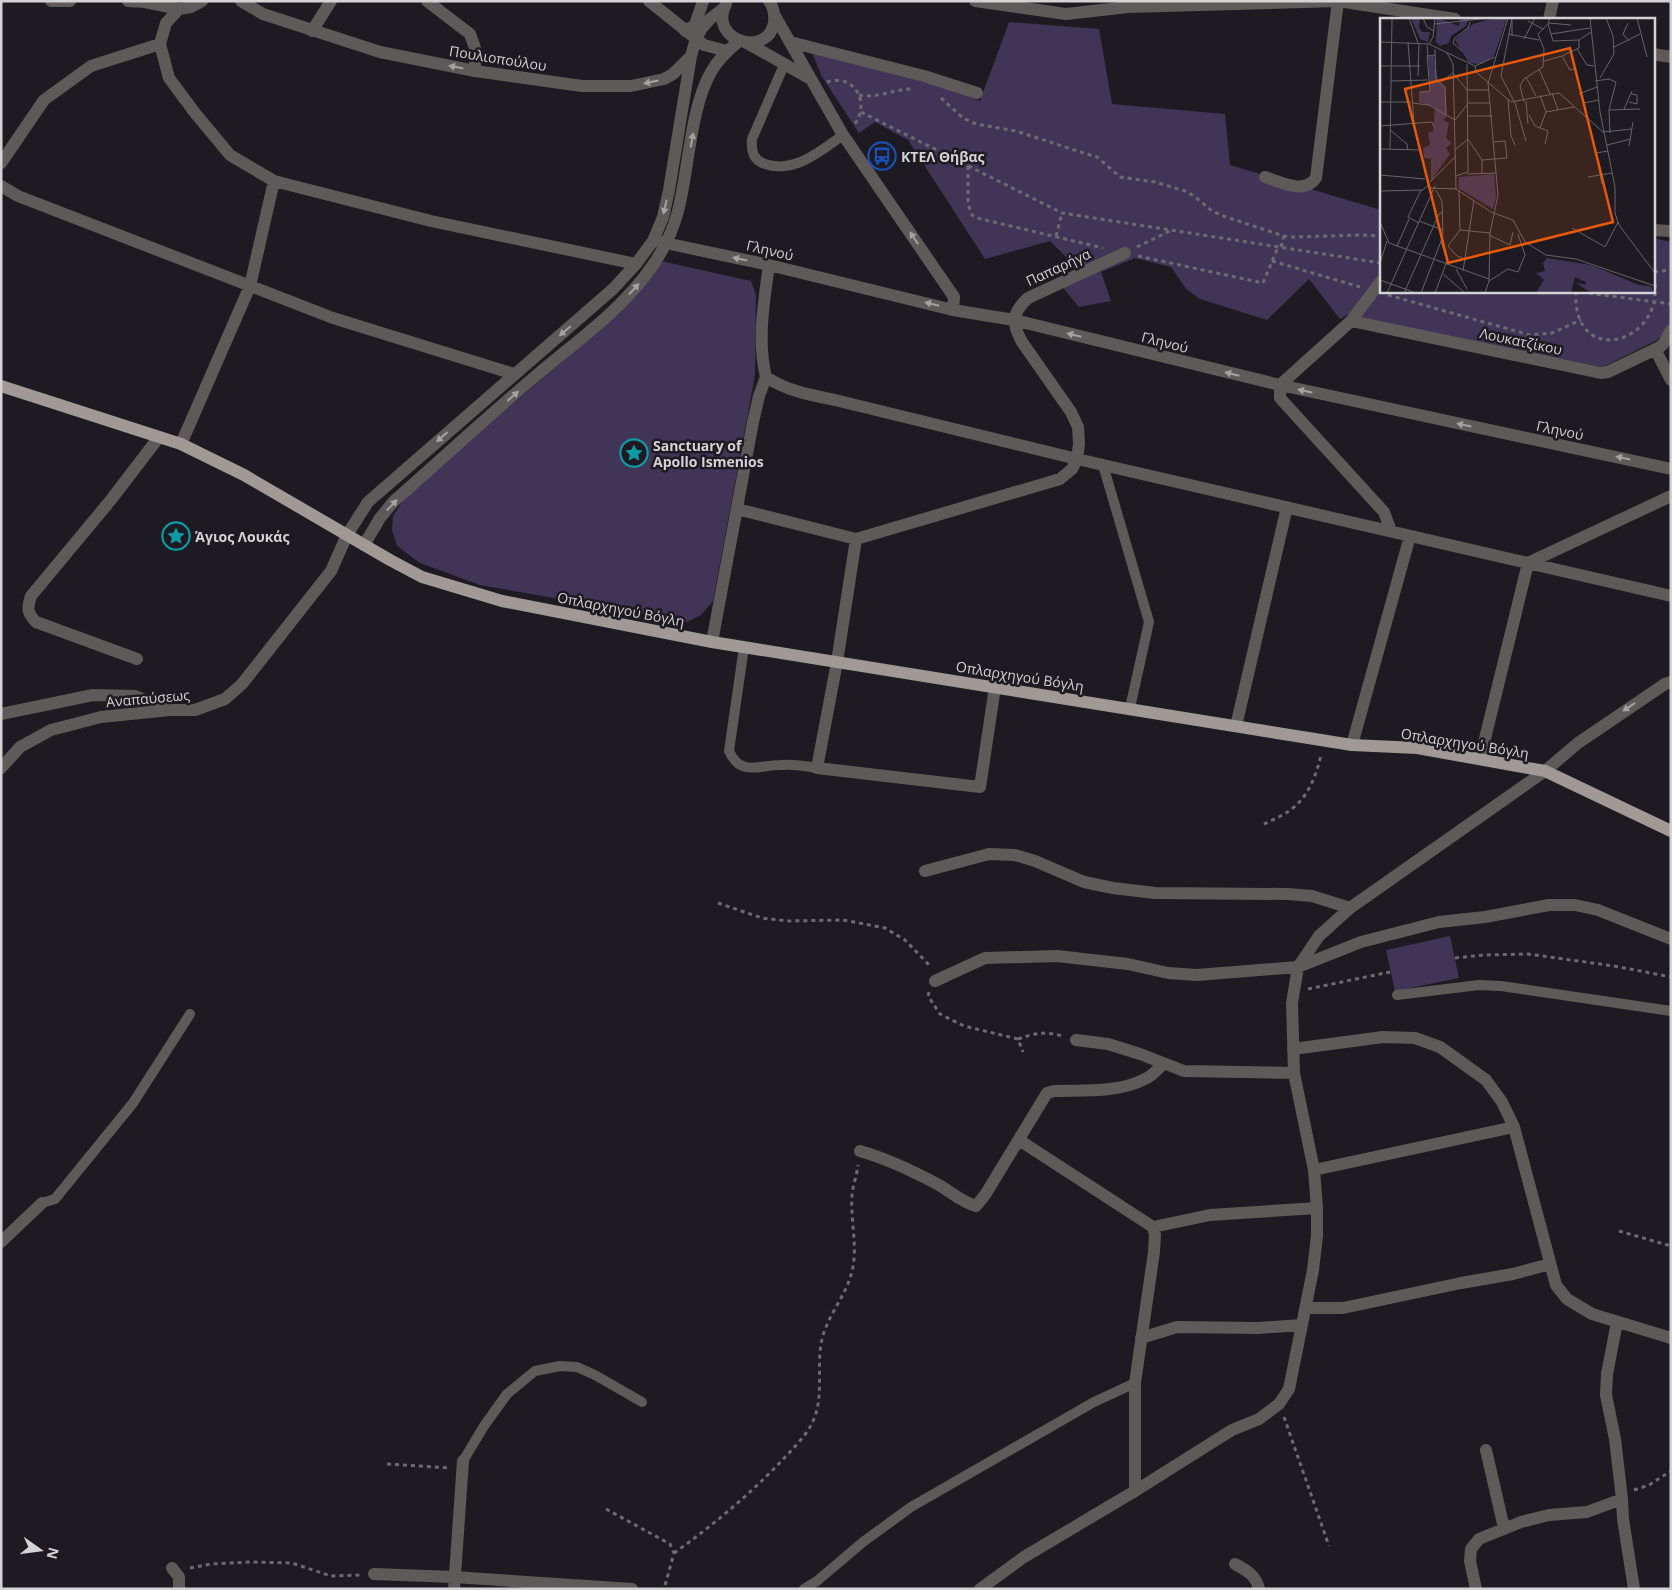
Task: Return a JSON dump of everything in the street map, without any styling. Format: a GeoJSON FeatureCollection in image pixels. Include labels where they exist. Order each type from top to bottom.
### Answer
{"type":"FeatureCollection","features":[{"type":"Feature","properties":{"kind":"main road","name":"Οπλαρχηγού Βόγλη"},"geometry":{"type":"LineString","coordinates":[[1,386],[181,444],[244,475],[364,545],[422,576],[502,601],[712,642],[1352,745],[1417,748],[1545,771],[1671,831]]}},
{"type":"Feature","properties":{"kind":"street"},"geometry":{"type":"LineString","coordinates":[[51,1],[70,1]]}},
{"type":"Feature","properties":{"kind":"street"},"geometry":{"type":"LineString","coordinates":[[128,1],[145,2],[179,9],[191,7],[202,1]]}},
{"type":"Feature","properties":{"kind":"street","name":"Πουλιοπούλου"},"geometry":{"type":"LineString","coordinates":[[241,1],[264,14],[380,52],[475,71],[582,86],[631,86],[664,79],[673,74],[691,56],[696,39],[702,28],[726,5]]}},
{"type":"Feature","properties":{"kind":"street"},"geometry":{"type":"LineString","coordinates":[[312,31],[331,1]]}},
{"type":"Feature","properties":{"kind":"street"},"geometry":{"type":"LineString","coordinates":[[427,1],[470,34],[476,48],[475,71]]}},
{"type":"Feature","properties":{"kind":"street"},"geometry":{"type":"LineString","coordinates":[[649,1],[696,39],[713,48],[727,51]]}},
{"type":"Feature","properties":{"kind":"street"},"geometry":{"type":"LineString","coordinates":[[685,31],[695,25],[703,1]]}},
{"type":"Feature","properties":{"kind":"street"},"geometry":{"type":"LineString","coordinates":[[975,1],[1066,14],[1091,7],[1338,1],[1448,18]]}},
{"type":"Feature","properties":{"kind":"street"},"geometry":{"type":"LineString","coordinates":[[1265,177],[1304,187],[1316,178],[1338,1]]}},
{"type":"Feature","properties":{"kind":"street"},"geometry":{"type":"LineString","coordinates":[[1549,18],[1553,1]]}},
{"type":"Feature","properties":{"kind":"street"},"geometry":{"type":"LineString","coordinates":[[726,5],[722,18],[730,36],[809,78]]}},
{"type":"Feature","properties":{"kind":"street"},"geometry":{"type":"LineString","coordinates":[[364,545],[380,518],[394,502],[537,375],[602,321],[640,282],[666,243],[678,213],[698,106],[711,72],[727,51],[743,42],[758,41],[767,36],[773,26],[773,6]]}},
{"type":"Feature","properties":{"kind":"street"},"geometry":{"type":"LineString","coordinates":[[773,6],[809,78],[843,134],[954,297],[953,310]]}},
{"type":"Feature","properties":{"kind":"street"},"geometry":{"type":"LineString","coordinates":[[179,9],[166,23],[160,44],[168,78],[195,114],[230,155],[274,182],[431,221],[636,264]]}},
{"type":"Feature","properties":{"kind":"street"},"geometry":{"type":"LineString","coordinates":[[790,42],[924,76],[977,93]]}},
{"type":"Feature","properties":{"kind":"street"},"geometry":{"type":"LineString","coordinates":[[1,163],[44,100],[90,66],[160,44]]}},
{"type":"Feature","properties":{"kind":"street"},"geometry":{"type":"LineString","coordinates":[[1654,54],[1671,58]]}},
{"type":"Feature","properties":{"kind":"street","name":"Αναπαύσεως"},"geometry":{"type":"LineString","coordinates":[[1,768],[20,747],[51,730],[101,717],[170,710],[195,710],[225,699],[242,684],[331,572],[358,515],[368,502],[613,289],[636,264],[653,240],[663,217],[691,56]]}},
{"type":"Feature","properties":{"kind":"street"},"geometry":{"type":"LineString","coordinates":[[181,444],[250,286],[274,182]]}},
{"type":"Feature","properties":{"kind":"street"},"geometry":{"type":"LineString","coordinates":[[1,186],[18,196],[333,318],[514,374]]}},
{"type":"Feature","properties":{"kind":"street"},"geometry":{"type":"LineString","coordinates":[[1654,230],[1671,231]]}},
{"type":"Feature","properties":{"kind":"street","name":"Γληνού"},"geometry":{"type":"LineString","coordinates":[[653,240],[769,265],[953,310],[1014,320],[1280,385],[1671,469]]}},
{"type":"Feature","properties":{"kind":"street","name":"Παπαρήγα"},"geometry":{"type":"LineString","coordinates":[[1014,320],[1018,307],[1028,298],[1125,253]]}},
{"type":"Feature","properties":{"kind":"street"},"geometry":{"type":"LineString","coordinates":[[712,642],[753,422],[766,377],[763,364],[762,321],[769,265]]}},
{"type":"Feature","properties":{"kind":"street"},"geometry":{"type":"LineString","coordinates":[[1377,286],[1351,321],[1280,385],[1280,398],[1384,512],[1391,531]]}},
{"type":"Feature","properties":{"kind":"street"},"geometry":{"type":"LineString","coordinates":[[737,509],[856,539],[1060,479],[1072,469],[1077,459],[1079,444],[1078,427],[1071,412],[1022,342],[1016,331],[1014,320]]}},
{"type":"Feature","properties":{"kind":"street","name":"Λουκατζίκου"},"geometry":{"type":"LineString","coordinates":[[1351,321],[1601,373],[1608,372],[1655,349],[1664,343],[1671,330]]}},
{"type":"Feature","properties":{"kind":"street"},"geometry":{"type":"LineString","coordinates":[[1655,349],[1671,380]]}},
{"type":"Feature","properties":{"kind":"street"},"geometry":{"type":"LineString","coordinates":[[527,363],[537,375]]}},
{"type":"Feature","properties":{"kind":"street"},"geometry":{"type":"LineString","coordinates":[[766,377],[779,385],[802,393],[1077,459],[1671,596]]}},
{"type":"Feature","properties":{"kind":"street"},"geometry":{"type":"LineString","coordinates":[[137,659],[36,622],[28,614],[28,606],[31,596],[110,501],[159,437]]}},
{"type":"Feature","properties":{"kind":"street"},"geometry":{"type":"LineString","coordinates":[[1528,563],[1671,496]]}},
{"type":"Feature","properties":{"kind":"street"},"geometry":{"type":"LineString","coordinates":[[1236,726],[1287,507]]}},
{"type":"Feature","properties":{"kind":"street"},"geometry":{"type":"LineString","coordinates":[[1352,745],[1410,536]]}},
{"type":"Feature","properties":{"kind":"street"},"geometry":{"type":"LineString","coordinates":[[856,539],[837,662],[817,768],[980,787],[994,687]]}},
{"type":"Feature","properties":{"kind":"street"},"geometry":{"type":"LineString","coordinates":[[1480,759],[1528,563]]}},
{"type":"Feature","properties":{"kind":"street"},"geometry":{"type":"LineString","coordinates":[[980,1589],[1024,1557],[1135,1491],[1232,1430],[1259,1419],[1279,1404],[1289,1389],[1315,1253],[1317,1208],[1314,1170],[1294,1073],[1292,1003],[1298,967],[1319,936],[1350,908],[1545,771],[1578,743],[1665,684],[1671,682]]}},
{"type":"Feature","properties":{"kind":"street"},"geometry":{"type":"LineString","coordinates":[[1,714],[93,695],[135,696],[170,710]]}},
{"type":"Feature","properties":{"kind":"street"},"geometry":{"type":"LineString","coordinates":[[925,871],[989,854],[1015,854],[1084,882],[1113,888],[1155,893],[1288,894],[1312,896],[1350,908]]}},
{"type":"Feature","properties":{"kind":"street"},"geometry":{"type":"LineString","coordinates":[[938,979],[985,958],[1057,956],[1128,964],[1168,973],[1197,975],[1298,967],[1361,942],[1439,922],[1485,918],[1549,905],[1575,904],[1598,910],[1671,939]]}},
{"type":"Feature","properties":{"kind":"street"},"geometry":{"type":"LineString","coordinates":[[1293,1049],[1383,1037],[1415,1038],[1440,1047],[1486,1080],[1502,1102],[1514,1127],[1556,1285],[1567,1299],[1592,1314],[1671,1338]]}},
{"type":"Feature","properties":{"kind":"street"},"geometry":{"type":"LineString","coordinates":[[1076,1040],[1108,1044],[1184,1071],[1294,1073]]}},
{"type":"Feature","properties":{"kind":"street"},"geometry":{"type":"LineString","coordinates":[[860,1151],[907,1168],[968,1204],[976,1206],[985,1195],[1047,1092],[1114,1088],[1130,1085],[1146,1079],[1163,1064]]}},
{"type":"Feature","properties":{"kind":"street"},"geometry":{"type":"LineString","coordinates":[[1314,1170],[1514,1127]]}},
{"type":"Feature","properties":{"kind":"street"},"geometry":{"type":"LineString","coordinates":[[1019,1140],[1153,1227],[1155,1235],[1154,1252],[1135,1383],[1135,1491]]}},
{"type":"Feature","properties":{"kind":"street"},"geometry":{"type":"LineString","coordinates":[[1,1242],[42,1203]]}},
{"type":"Feature","properties":{"kind":"street"},"geometry":{"type":"LineString","coordinates":[[1153,1227],[1210,1215],[1317,1208]]}},
{"type":"Feature","properties":{"kind":"street"},"geometry":{"type":"LineString","coordinates":[[1306,1308],[1343,1308],[1445,1286],[1513,1274],[1550,1264]]}},
{"type":"Feature","properties":{"kind":"street"},"geometry":{"type":"LineString","coordinates":[[1617,1322],[1607,1374],[1606,1396],[1615,1439],[1622,1499],[1622,1520],[1634,1589]]}},
{"type":"Feature","properties":{"kind":"street"},"geometry":{"type":"LineString","coordinates":[[1141,1338],[1177,1327],[1258,1328],[1302,1325]]}},
{"type":"Feature","properties":{"kind":"street"},"geometry":{"type":"LineString","coordinates":[[1486,1450],[1504,1528]]}},
{"type":"Feature","properties":{"kind":"street"},"geometry":{"type":"LineString","coordinates":[[454,1583],[463,1465]]}},
{"type":"Feature","properties":{"kind":"street"},"geometry":{"type":"LineString","coordinates":[[1476,1589],[1470,1561],[1471,1549],[1479,1540],[1504,1528],[1549,1516],[1587,1512],[1622,1499]]}},
{"type":"Feature","properties":{"kind":"street"},"geometry":{"type":"LineString","coordinates":[[1235,1564],[1250,1572],[1258,1582],[1259,1589]]}},
{"type":"Feature","properties":{"kind":"street"},"geometry":{"type":"LineString","coordinates":[[374,1574],[454,1583],[632,1589]]}},
{"type":"Feature","properties":{"kind":"lane"},"geometry":{"type":"LineString","coordinates":[[784,65],[752,139],[751,149],[754,157],[763,164],[777,167],[796,164],[815,154],[843,134]]}},
{"type":"Feature","properties":{"kind":"lane"},"geometry":{"type":"LineString","coordinates":[[1103,465],[1149,622],[1130,708]]}},
{"type":"Feature","properties":{"kind":"lane"},"geometry":{"type":"LineString","coordinates":[[744,647],[729,751],[734,761],[742,767],[756,769],[791,764],[817,768]]}},
{"type":"Feature","properties":{"kind":"lane"},"geometry":{"type":"LineString","coordinates":[[1397,995],[1479,985],[1501,986],[1671,1011]]}},
{"type":"Feature","properties":{"kind":"lane"},"geometry":{"type":"LineString","coordinates":[[42,1203],[56,1199],[133,1102],[190,1014]]}},
{"type":"Feature","properties":{"kind":"lane"},"geometry":{"type":"LineString","coordinates":[[463,1465],[484,1426],[507,1394],[535,1371],[560,1366],[577,1368],[595,1375],[642,1402]]}},
{"type":"Feature","properties":{"kind":"lane"},"geometry":{"type":"LineString","coordinates":[[804,1589],[817,1581],[863,1542],[911,1508],[1094,1402],[1135,1383]]}},
{"type":"Feature","properties":{"kind":"path"},"geometry":{"type":"LineString","coordinates":[[817,89],[824,83],[840,80],[848,83],[859,95],[862,103],[861,112],[853,126],[843,134]]}},
{"type":"Feature","properties":{"kind":"path"},"geometry":{"type":"LineString","coordinates":[[859,95],[871,96],[900,90],[914,90]]}},
{"type":"Feature","properties":{"kind":"path"},"geometry":{"type":"LineString","coordinates":[[934,95],[940,97],[957,114],[969,122],[1016,131],[1097,157],[1120,177],[1155,182],[1185,191],[1212,211],[1284,236],[1380,236]]}},
{"type":"Feature","properties":{"kind":"path"},"geometry":{"type":"LineString","coordinates":[[861,112],[1062,213],[1380,263]]}},
{"type":"Feature","properties":{"kind":"path"},"geometry":{"type":"LineString","coordinates":[[1056,236],[1062,213]]}},
{"type":"Feature","properties":{"kind":"path"},"geometry":{"type":"LineString","coordinates":[[1125,253],[1172,230]]}},
{"type":"Feature","properties":{"kind":"path"},"geometry":{"type":"LineString","coordinates":[[1281,247],[1284,236]]}},
{"type":"Feature","properties":{"kind":"path"},"geometry":{"type":"LineString","coordinates":[[1272,261],[1377,286]]}},
{"type":"Feature","properties":{"kind":"path"},"geometry":{"type":"LineString","coordinates":[[1654,272],[1671,270]]}},
{"type":"Feature","properties":{"kind":"path"},"geometry":{"type":"LineString","coordinates":[[1654,274],[1659,282]]}},
{"type":"Feature","properties":{"kind":"path"},"geometry":{"type":"LineString","coordinates":[[1396,292],[1530,335],[1552,333],[1582,320]]}},
{"type":"Feature","properties":{"kind":"path"},"geometry":{"type":"LineString","coordinates":[[1575,292],[1582,320],[1594,333],[1602,338],[1621,341],[1630,339]]}},
{"type":"Feature","properties":{"kind":"path"},"geometry":{"type":"LineString","coordinates":[[1582,292],[1671,304]]}},
{"type":"Feature","properties":{"kind":"path"},"geometry":{"type":"LineString","coordinates":[[1660,308],[1661,298]]}},
{"type":"Feature","properties":{"kind":"path"},"geometry":{"type":"LineString","coordinates":[[1264,824],[1289,811],[1307,793],[1317,771],[1325,740]]}},
{"type":"Feature","properties":{"kind":"path"},"geometry":{"type":"LineString","coordinates":[[718,903],[762,918],[787,921],[843,920],[885,928],[905,940],[938,979],[930,987],[928,996],[940,1014],[964,1026],[1018,1040],[1048,1032],[1076,1040]]}},
{"type":"Feature","properties":{"kind":"path"},"geometry":{"type":"LineString","coordinates":[[1455,958],[1528,954],[1614,966],[1671,977]]}},
{"type":"Feature","properties":{"kind":"path"},"geometry":{"type":"LineString","coordinates":[[1294,991],[1390,972]]}},
{"type":"Feature","properties":{"kind":"path"},"geometry":{"type":"LineString","coordinates":[[1018,1040],[1023,1052]]}},
{"type":"Feature","properties":{"kind":"path"},"geometry":{"type":"LineString","coordinates":[[664,1589],[674,1553],[695,1538],[775,1468],[806,1434],[815,1416],[818,1402],[821,1343],[852,1273],[854,1255],[852,1195],[858,1171],[860,1151]]}},
{"type":"Feature","properties":{"kind":"path"},"geometry":{"type":"LineString","coordinates":[[1619,1231],[1671,1246]]}},
{"type":"Feature","properties":{"kind":"path"},"geometry":{"type":"LineString","coordinates":[[1279,1404],[1329,1546]]}},
{"type":"Feature","properties":{"kind":"path"},"geometry":{"type":"LineString","coordinates":[[387,1464],[463,1465]]}},
{"type":"Feature","properties":{"kind":"path"},"geometry":{"type":"LineString","coordinates":[[1622,1499],[1634,1490],[1649,1485],[1671,1471]]}},
{"type":"Feature","properties":{"kind":"path"},"geometry":{"type":"LineString","coordinates":[[606,1508],[670,1544],[674,1553]]}},
{"type":"Feature","properties":{"kind":"path"},"geometry":{"type":"LineString","coordinates":[[176,1578],[192,1567],[251,1562],[292,1563],[332,1576],[374,1574]]}},
{"type":"Feature","properties":{"kind":"shaded area"},"geometry":{"type":"Polygon","coordinates":[[[1009,22],[1099,29],[1112,104],[1225,114],[1230,165],[1380,210],[1380,292],[1654,292],[1654,238],[1671,242],[1671,327],[1657,340],[1603,367],[1347,315],[1340,319],[1309,279],[1267,320],[1200,299],[1186,289],[1171,267],[1135,258],[1101,272],[1111,301],[1079,307],[1059,283],[1083,274],[1050,241],[985,259],[908,140],[875,122],[859,133],[822,77],[812,53],[951,89],[980,101],[1009,22]]]}},
{"type":"Feature","properties":{"kind":"shaded area"},"geometry":{"type":"Polygon","coordinates":[[[661,261],[751,281],[756,295],[755,375],[713,601],[701,615],[687,622],[480,585],[420,563],[397,546],[392,530],[393,516],[407,494],[605,325],[661,261]]]}},
{"type":"Feature","properties":{"kind":"shaded area"},"geometry":{"type":"Polygon","coordinates":[[[1450,936],[1459,978],[1395,991],[1386,950],[1450,936]]]}},
{"type":"Feature","properties":{"kind":"place","name":"ΚΤΕΛ Θήβας"},"geometry":{"type":"Point","coordinates":[882,156]}},
{"type":"Feature","properties":{"kind":"place","name":"Sanctuary of Apollo Ismenios"},"geometry":{"type":"Point","coordinates":[634,453]}},
{"type":"Feature","properties":{"kind":"place","name":"Άγιος Λουκάς"},"geometry":{"type":"Point","coordinates":[176,536]}}]}
